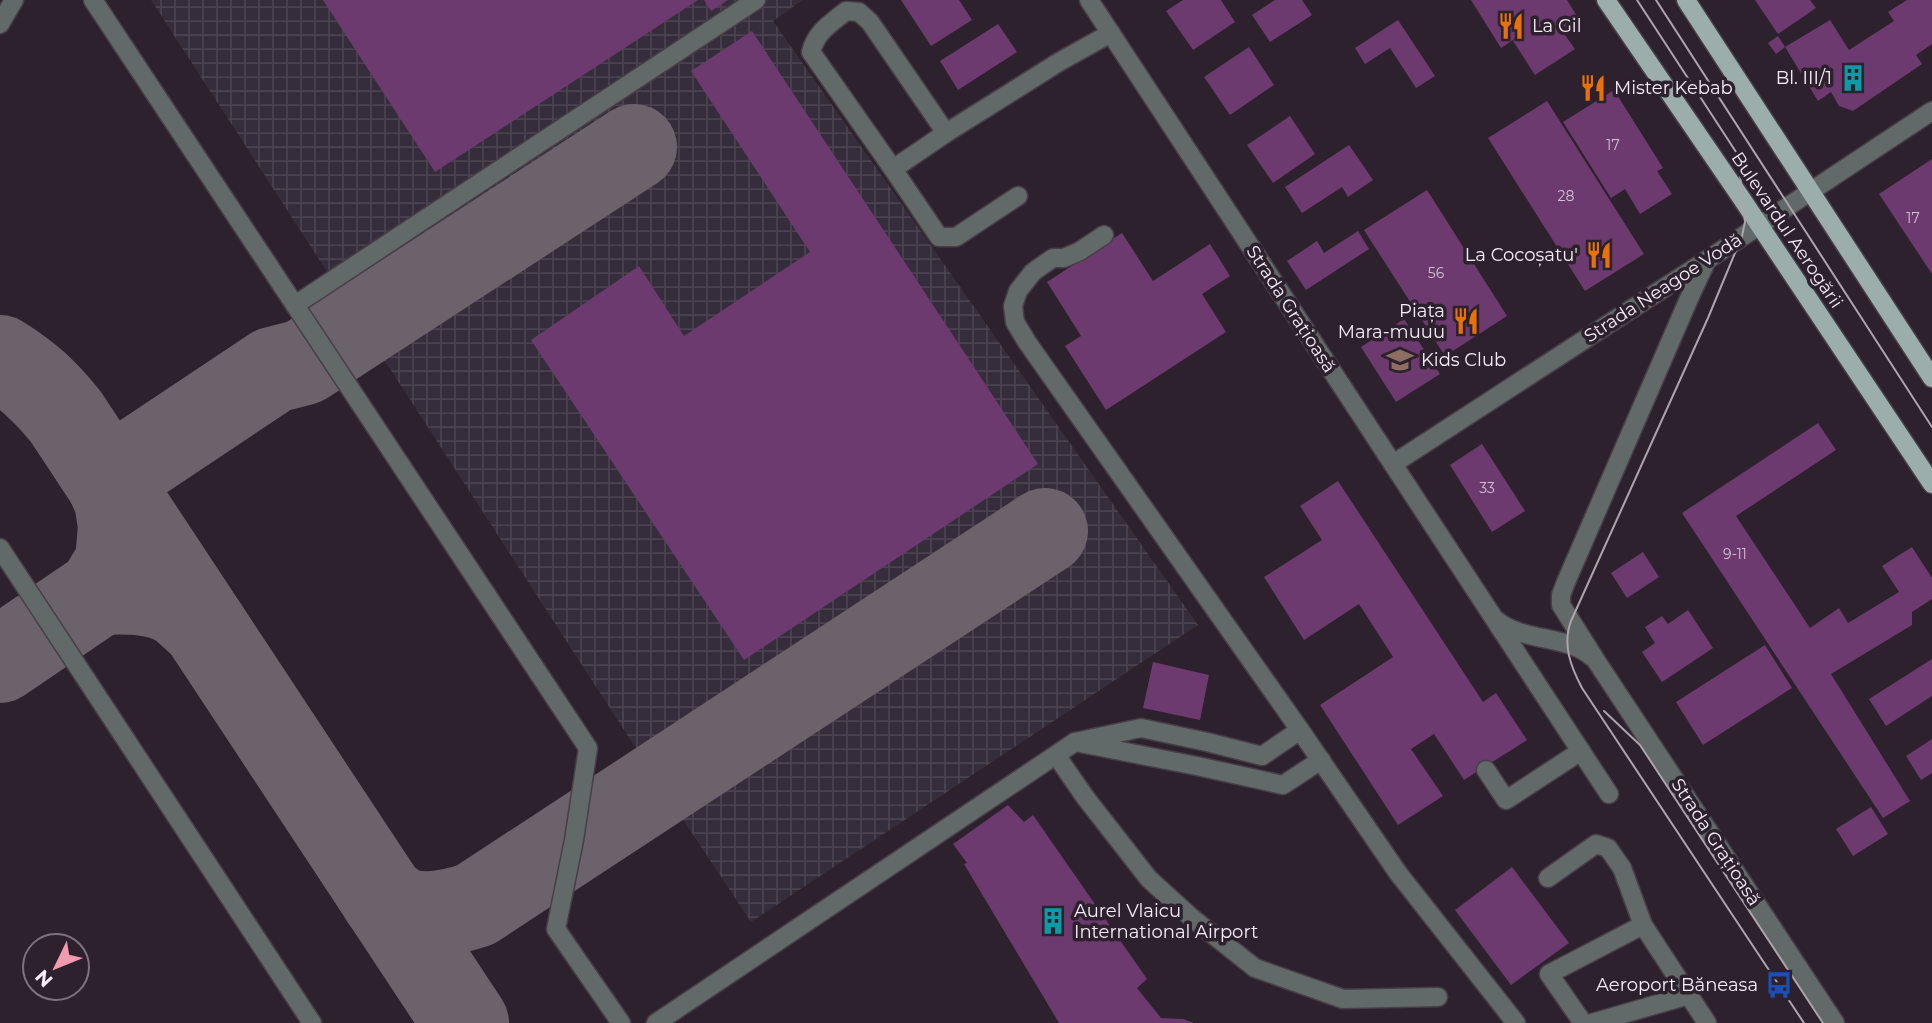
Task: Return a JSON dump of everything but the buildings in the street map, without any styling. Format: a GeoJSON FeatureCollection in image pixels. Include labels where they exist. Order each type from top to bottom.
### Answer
{"type":"FeatureCollection","features":[{"type":"Feature","properties":{"kind":"main road","name":"Bulevardul Aerogării"},"geometry":{"type":"LineString","coordinates":[[1606,0],[1932,484]]}},
{"type":"Feature","properties":{"kind":"main road"},"geometry":{"type":"LineString","coordinates":[[1686,0],[1932,377]]}},
{"type":"Feature","properties":{"kind":"street"},"geometry":{"type":"LineString","coordinates":[[0,24],[14,0]]}},
{"type":"Feature","properties":{"kind":"street"},"geometry":{"type":"LineString","coordinates":[[93,0],[588,748],[574,840],[556,929],[621,1023]]}},
{"type":"Feature","properties":{"kind":"street"},"geometry":{"type":"LineString","coordinates":[[295,305],[756,0]]}},
{"type":"Feature","properties":{"kind":"street","name":"Strada Grațioasă"},"geometry":{"type":"LineString","coordinates":[[1089,0],[1609,794]]}},
{"type":"Feature","properties":{"kind":"street"},"geometry":{"type":"LineString","coordinates":[[946,133],[870,22],[859,12],[846,11],[823,29],[814,41],[811,52],[939,237],[956,237],[1018,196]]}},
{"type":"Feature","properties":{"kind":"street"},"geometry":{"type":"LineString","coordinates":[[893,169],[1059,62],[1111,33]]}},
{"type":"Feature","properties":{"kind":"street","name":"Strada Neagoe Vodă"},"geometry":{"type":"LineString","coordinates":[[1393,464],[1932,111]]}},
{"type":"Feature","properties":{"kind":"street"},"geometry":{"type":"LineString","coordinates":[[1104,236],[1064,258],[1053,258],[1033,272],[1018,290],[1013,306],[1015,322],[1398,873],[1516,1023]]}},
{"type":"Feature","properties":{"kind":"street","name":"Strada Grațioasă"},"geometry":{"type":"LineString","coordinates":[[1707,260],[1562,590],[1561,605],[1835,1023]]}},
{"type":"Feature","properties":{"kind":"street"},"geometry":{"type":"LineString","coordinates":[[0,548],[312,1023]]}},
{"type":"Feature","properties":{"kind":"street","name":"Strada Grațioasă"},"geometry":{"type":"LineString","coordinates":[[1493,618],[1503,626],[1522,634],[1574,646],[1597,662]]}},
{"type":"Feature","properties":{"kind":"street"},"geometry":{"type":"LineString","coordinates":[[656,1023],[1075,742],[1141,728],[1262,756],[1300,730]]}},
{"type":"Feature","properties":{"kind":"street"},"geometry":{"type":"LineString","coordinates":[[1075,742],[1283,785],[1321,760]]}},
{"type":"Feature","properties":{"kind":"street"},"geometry":{"type":"LineString","coordinates":[[1486,770],[1506,800],[1581,751]]}},
{"type":"Feature","properties":{"kind":"street"},"geometry":{"type":"LineString","coordinates":[[1056,755],[1149,879],[1192,918],[1255,968],[1343,999],[1438,997]]}},
{"type":"Feature","properties":{"kind":"street"},"geometry":{"type":"LineString","coordinates":[[1548,878],[1596,844],[1608,848],[1622,868],[1643,925],[1707,1023]]}},
{"type":"Feature","properties":{"kind":"street"},"geometry":{"type":"LineString","coordinates":[[1583,1023],[1549,974],[1643,925]]}},
{"type":"Feature","properties":{"kind":"street"},"geometry":{"type":"LineString","coordinates":[[1592,1023],[1689,995]]}},
{"type":"Feature","properties":{"kind":"shaded area"},"geometry":{"type":"Polygon","coordinates":[[[151,0],[803,0],[773,21],[1198,625],[751,922],[151,0]]]}},
{"type":"Feature","properties":{"kind":"taxiway"},"geometry":{"type":"LineString","coordinates":[[204,626],[183,607],[164,597],[132,592],[100,592],[118,562],[121,526],[117,500],[108,480],[273,370],[304,362],[634,147]]}},
{"type":"Feature","properties":{"kind":"taxiway"},"geometry":{"type":"LineString","coordinates":[[0,358],[36,384],[66,417],[466,1023]]}},
{"type":"Feature","properties":{"kind":"taxiway"},"geometry":{"type":"LineString","coordinates":[[383,898],[400,909],[420,914],[448,912],[475,905],[1045,531]]}},
{"type":"Feature","properties":{"kind":"taxiway"},"geometry":{"type":"LineString","coordinates":[[0,660],[100,592]]}},
{"type":"Feature","properties":{"kind":"tram line"},"geometry":{"type":"LineString","coordinates":[[1637,0],[1738,155],[1745,222],[1742,236],[1708,318],[1571,621],[1568,647],[1571,664],[1582,688],[1804,1023]]}},
{"type":"Feature","properties":{"kind":"tram line"},"geometry":{"type":"LineString","coordinates":[[1656,0],[1932,427]]}},
{"type":"Feature","properties":{"kind":"tram line"},"geometry":{"type":"LineString","coordinates":[[1604,711],[1640,745],[1823,1023]]}},
{"type":"Feature","properties":{"kind":"place","name":"La Gil"},"geometry":{"type":"Point","coordinates":[1511,26]}},
{"type":"Feature","properties":{"kind":"place","name":"Bl. III/1"},"geometry":{"type":"Point","coordinates":[1853,78]}},
{"type":"Feature","properties":{"kind":"place","name":"Mister Kebab"},"geometry":{"type":"Point","coordinates":[1593,88]}},
{"type":"Feature","properties":{"kind":"place","name":"La Cocoșatu'"},"geometry":{"type":"Point","coordinates":[1599,255]}},
{"type":"Feature","properties":{"kind":"place","name":"Piața Mara-muuu"},"geometry":{"type":"Point","coordinates":[1466,321]}},
{"type":"Feature","properties":{"kind":"place","name":"Kids Club"},"geometry":{"type":"Point","coordinates":[1400,360]}},
{"type":"Feature","properties":{"kind":"place","name":"Aurel Vlaicu International Airport"},"geometry":{"type":"Point","coordinates":[1053,921]}},
{"type":"Feature","properties":{"kind":"place","name":"Aeroport Băneasa"},"geometry":{"type":"Point","coordinates":[1779,985]}}]}
